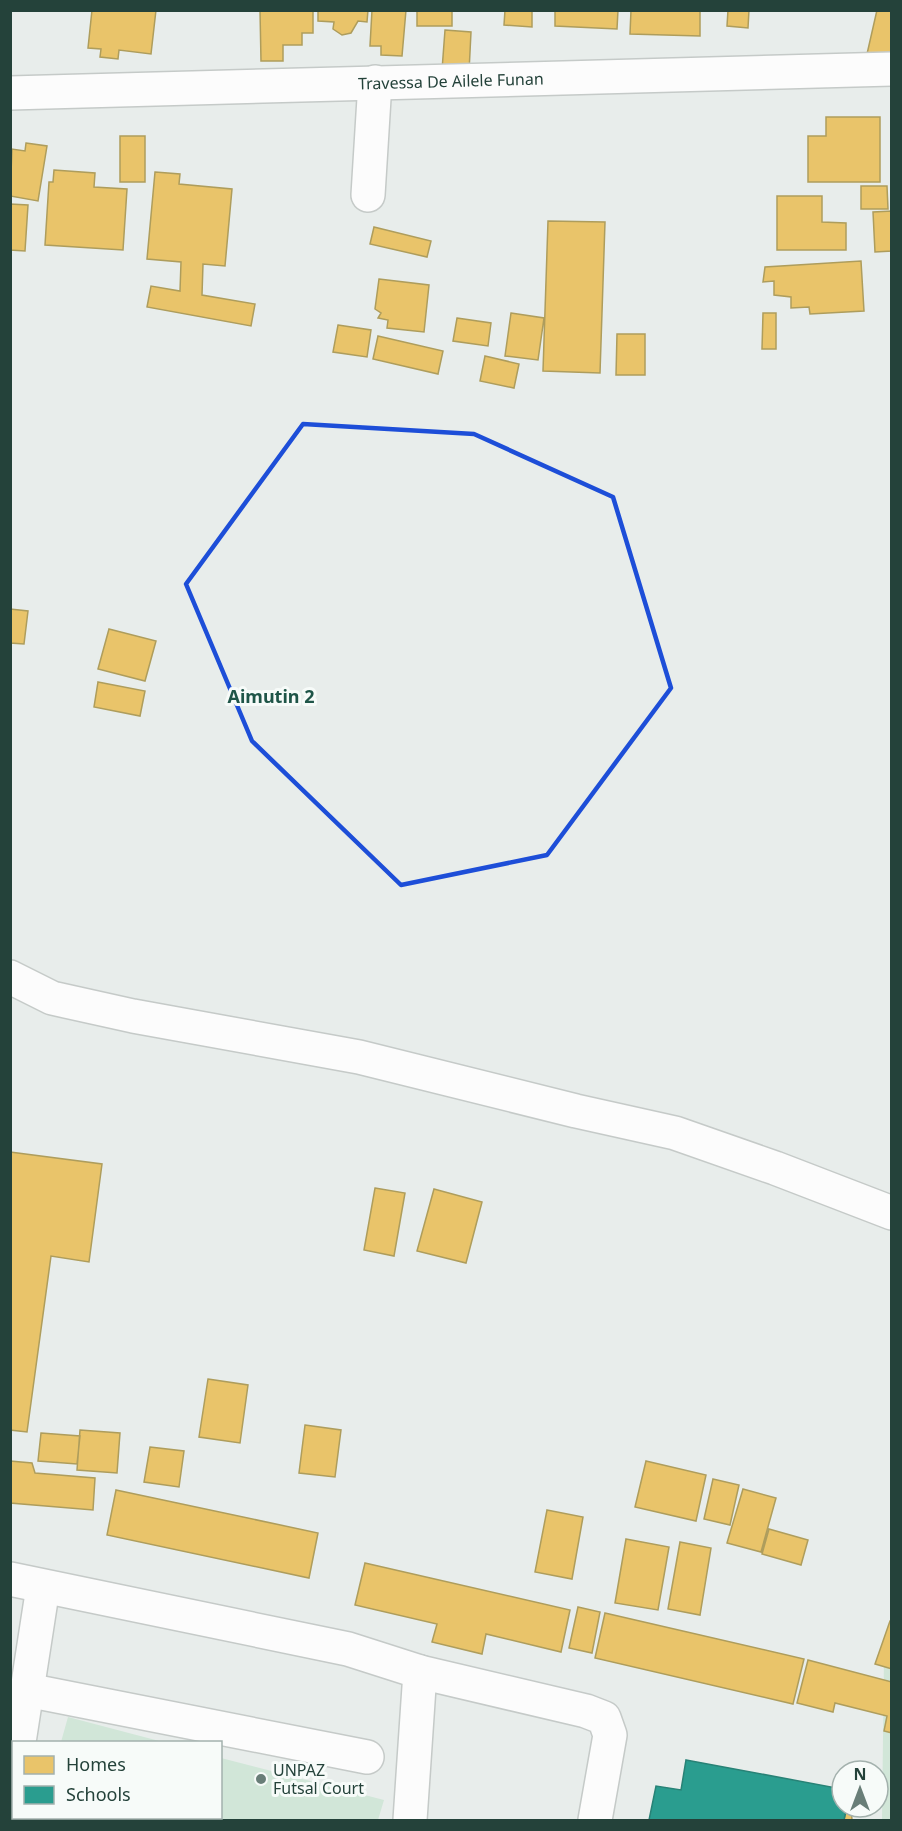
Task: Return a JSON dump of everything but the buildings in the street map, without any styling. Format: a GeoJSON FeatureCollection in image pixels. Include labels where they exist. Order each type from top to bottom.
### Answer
{"type":"FeatureCollection","features":[{"type":"Feature","properties":{"kind":"street","name":"Travessa De Ailele Funan"},"geometry":{"type":"LineString","coordinates":[[10,93],[891,69]]}},
{"type":"Feature","properties":{"kind":"street"},"geometry":{"type":"LineString","coordinates":[[368,195],[375,82]]}},
{"type":"Feature","properties":{"kind":"street"},"geometry":{"type":"LineString","coordinates":[[10,977],[52,998],[133,1016],[359,1057],[576,1112],[675,1133],[775,1168],[891,1213]]}},
{"type":"Feature","properties":{"kind":"street"},"geometry":{"type":"LineString","coordinates":[[10,1579],[348,1649],[420,1672],[586,1710],[604,1718],[610,1735],[595,1821]]}},
{"type":"Feature","properties":{"kind":"street"},"geometry":{"type":"LineString","coordinates":[[19,1741],[43,1587]]}},
{"type":"Feature","properties":{"kind":"street"},"geometry":{"type":"LineString","coordinates":[[410,1821],[420,1672]]}},
{"type":"Feature","properties":{"kind":"street"},"geometry":{"type":"LineString","coordinates":[[27,1690],[367,1757]]}},
{"type":"Feature","properties":{"kind":"highlighted area"},"geometry":{"type":"Polygon","coordinates":[[[303,424],[474,434],[613,497],[671,688],[547,855],[401,885],[252,741],[186,584],[303,424]]]}},
{"type":"Feature","properties":{"kind":"green space"},"geometry":{"type":"Polygon","coordinates":[[[891,1632],[891,1820],[882,1820],[890,1819],[890,1759],[883,1759],[884,1657],[891,1632]]]}},
{"type":"Feature","properties":{"kind":"green space"},"geometry":{"type":"Polygon","coordinates":[[[68,1717],[159,1741],[61,1741],[68,1717]]]}},
{"type":"Feature","properties":{"kind":"green space","name":"UNPAZ Futsal Court"},"geometry":{"type":"Polygon","coordinates":[[[222,1758],[384,1800],[378,1820],[52,1819],[222,1819],[222,1758]]]}},
{"type":"Feature","properties":{"kind":"place","name":"UNPAZ Futsal Court"},"geometry":{"type":"Point","coordinates":[261,1779]}},
{"type":"Feature","properties":{"kind":"district","name":"Aimutin 2"},"geometry":{"type":"Point","coordinates":[271,697]}}]}
